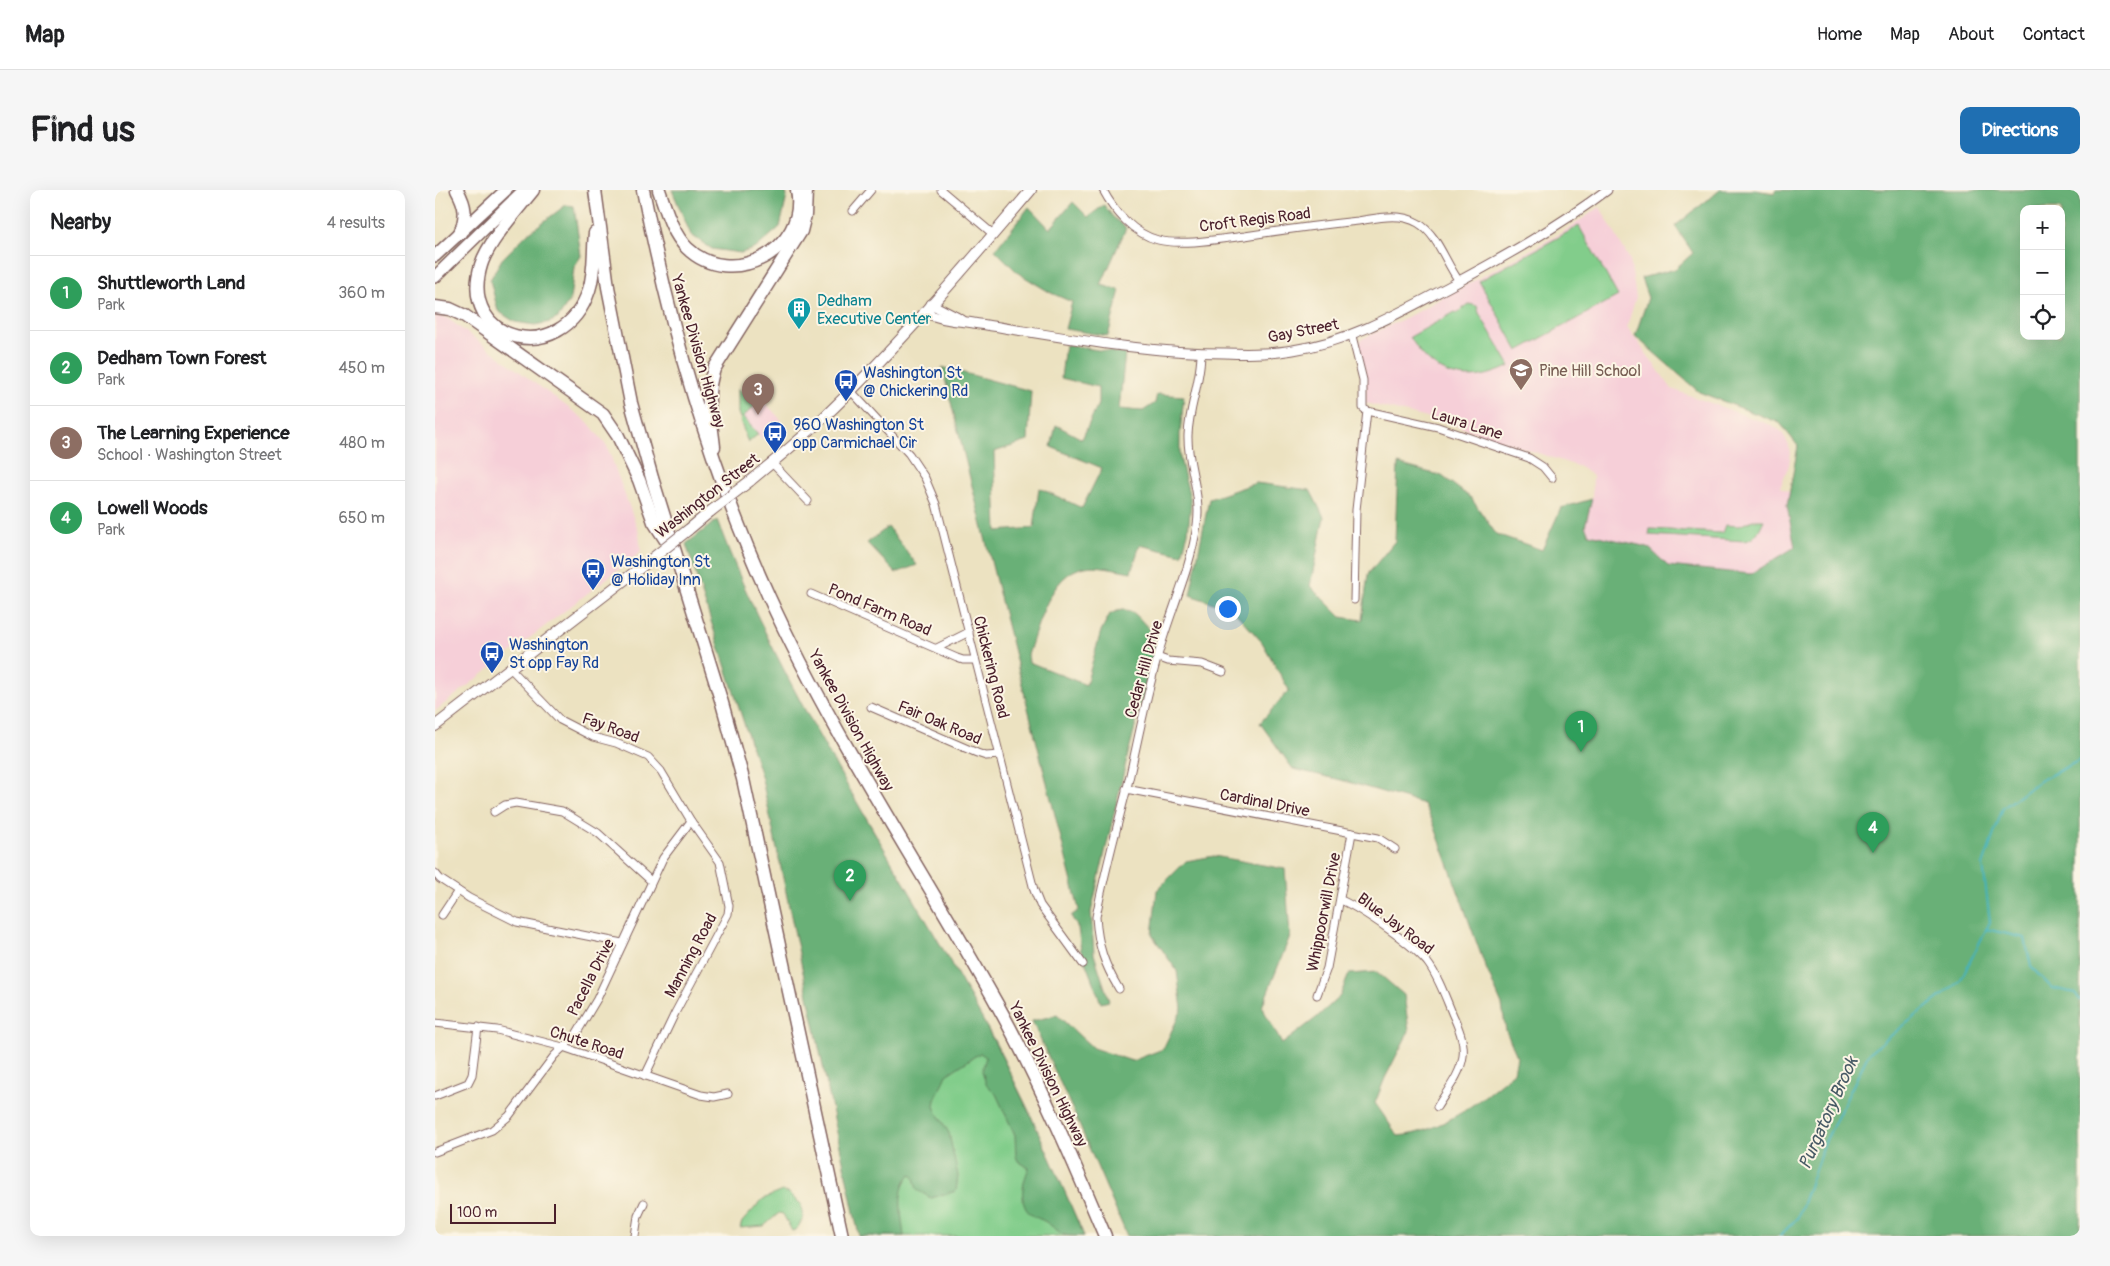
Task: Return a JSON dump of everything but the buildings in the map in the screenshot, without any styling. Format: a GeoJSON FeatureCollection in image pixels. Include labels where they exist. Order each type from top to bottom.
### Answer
{"type":"FeatureCollection","features":[{"type":"Feature","properties":{"kind":"highway"},"geometry":{"type":"LineString","coordinates":[[457,190],[465,207],[466,215],[461,233]]}},
{"type":"Feature","properties":{"kind":"highway"},"geometry":{"type":"LineString","coordinates":[[435,256],[507,190]]}},
{"type":"Feature","properties":{"kind":"highway"},"geometry":{"type":"LineString","coordinates":[[435,277],[524,190]]}},
{"type":"Feature","properties":{"kind":"highway"},"geometry":{"type":"LineString","coordinates":[[533,190],[489,248],[481,262],[478,278],[479,298],[485,312],[494,324],[512,336],[527,339],[550,335],[562,328],[577,312],[586,297],[592,281],[592,254],[597,214]]}},
{"type":"Feature","properties":{"kind":"highway"},"geometry":{"type":"LineString","coordinates":[[595,190],[609,293],[631,403],[646,459],[722,703],[746,791],[842,1236]]}},
{"type":"Feature","properties":{"kind":"highway","name":"Yankee Division Highway"},"geometry":{"type":"LineString","coordinates":[[643,190],[677,344],[716,467],[752,560],[803,667],[1011,1031],[1050,1109],[1105,1236]]}},
{"type":"Feature","properties":{"kind":"highway"},"geometry":{"type":"LineString","coordinates":[[659,190],[674,229],[687,248],[714,264],[738,266],[760,260],[783,243],[796,218],[797,190]]}},
{"type":"Feature","properties":{"kind":"highway"},"geometry":{"type":"LineString","coordinates":[[716,467],[708,401],[709,387],[714,369],[801,231],[807,204],[805,190]]}},
{"type":"Feature","properties":{"kind":"highway"},"geometry":{"type":"LineString","coordinates":[[435,307],[449,309],[465,316],[603,414],[627,454],[654,522],[676,556]]}},
{"type":"Feature","properties":{"kind":"main road","name":"Washington Street"},"geometry":{"type":"LineString","coordinates":[[435,726],[649,561],[750,481],[808,432],[851,391],[928,308],[1031,190]]}},
{"type":"Feature","properties":{"kind":"street"},"geometry":{"type":"LineString","coordinates":[[853,211],[871,190]]}},
{"type":"Feature","properties":{"kind":"street"},"geometry":{"type":"LineString","coordinates":[[941,190],[993,234]]}},
{"type":"Feature","properties":{"kind":"street","name":"Croft Regis Road"},"geometry":{"type":"LineString","coordinates":[[1103,190],[1118,213],[1145,235],[1159,240],[1204,241],[1339,223],[1392,217],[1405,218],[1416,222],[1428,230],[1459,281]]}},
{"type":"Feature","properties":{"kind":"street","name":"Gay Street"},"geometry":{"type":"LineString","coordinates":[[928,308],[949,321],[967,322],[1126,347],[1201,353],[1253,354],[1292,351],[1352,336],[1387,320],[1559,224],[1607,190]]}},
{"type":"Feature","properties":{"kind":"street"},"geometry":{"type":"LineString","coordinates":[[1352,336],[1363,380],[1363,408],[1367,411],[1356,510],[1354,600]]}},
{"type":"Feature","properties":{"kind":"street","name":"Cedar Hill Drive"},"geometry":{"type":"LineString","coordinates":[[1119,989],[1101,955],[1096,917],[1157,657],[1181,590],[1197,527],[1198,494],[1189,455],[1188,433],[1193,398],[1201,365],[1201,353]]}},
{"type":"Feature","properties":{"kind":"street","name":"Chickering Road"},"geometry":{"type":"LineString","coordinates":[[851,391],[899,442],[925,478],[936,504],[1034,890],[1040,905],[1083,964]]}},
{"type":"Feature","properties":{"kind":"street","name":"Laura Lane"},"geometry":{"type":"LineString","coordinates":[[1367,411],[1438,427],[1529,458],[1543,467],[1552,478]]}},
{"type":"Feature","properties":{"kind":"street"},"geometry":{"type":"LineString","coordinates":[[772,463],[808,501]]}},
{"type":"Feature","properties":{"kind":"street","name":"Pond Farm Road"},"geometry":{"type":"LineString","coordinates":[[811,594],[963,660],[975,660]]}},
{"type":"Feature","properties":{"kind":"street","name":"Pond Farm Road"},"geometry":{"type":"LineString","coordinates":[[937,648],[969,632]]}},
{"type":"Feature","properties":{"kind":"street"},"geometry":{"type":"LineString","coordinates":[[1157,657],[1169,661],[1202,664],[1223,672]]}},
{"type":"Feature","properties":{"kind":"street","name":"Fay Road"},"geometry":{"type":"LineString","coordinates":[[510,668],[560,720],[593,737],[616,743],[648,757],[661,771],[691,821]]}},
{"type":"Feature","properties":{"kind":"street","name":"Fair Oak Road"},"geometry":{"type":"LineString","coordinates":[[871,706],[977,753],[986,756],[1001,755]]}},
{"type":"Feature","properties":{"kind":"street","name":"Cardinal Drive"},"geometry":{"type":"LineString","coordinates":[[1126,789],[1378,838],[1395,849]]}},
{"type":"Feature","properties":{"kind":"street"},"geometry":{"type":"LineString","coordinates":[[494,812],[505,805],[516,803],[562,811],[598,833],[651,881]]}},
{"type":"Feature","properties":{"kind":"street","name":"Pacella Drive"},"geometry":{"type":"LineString","coordinates":[[435,1152],[492,1130],[509,1116],[563,1047],[575,1036],[597,999],[663,858],[691,821]]}},
{"type":"Feature","properties":{"kind":"street","name":"Manning Road"},"geometry":{"type":"LineString","coordinates":[[645,1076],[675,1013],[728,914],[729,906],[720,862],[691,821]]}},
{"type":"Feature","properties":{"kind":"street","name":"Whippoorwill Drive"},"geometry":{"type":"LineString","coordinates":[[1317,995],[1327,968],[1352,833]]}},
{"type":"Feature","properties":{"kind":"street"},"geometry":{"type":"LineString","coordinates":[[435,873],[458,891],[517,922],[622,943]]}},
{"type":"Feature","properties":{"kind":"street"},"geometry":{"type":"LineString","coordinates":[[442,915],[458,891]]}},
{"type":"Feature","properties":{"kind":"street","name":"Blue Jay Road"},"geometry":{"type":"LineString","coordinates":[[1341,900],[1358,908],[1413,949],[1426,960],[1434,972],[1456,1020],[1463,1044],[1463,1057],[1459,1070],[1437,1107]]}},
{"type":"Feature","properties":{"kind":"street","name":"Chute Road"},"geometry":{"type":"LineString","coordinates":[[435,1023],[497,1030],[563,1047],[701,1096],[714,1097],[728,1094]]}},
{"type":"Feature","properties":{"kind":"street"},"geometry":{"type":"LineString","coordinates":[[435,1096],[468,1083],[472,1076],[478,1027]]}},
{"type":"Feature","properties":{"kind":"street"},"geometry":{"type":"LineString","coordinates":[[635,1236],[638,1216],[644,1203]]}},
{"type":"Feature","properties":{"kind":"shaded area","name":"Pine Hill School"},"geometry":{"type":"Polygon","coordinates":[[[1600,207],[1630,260],[1636,297],[1627,327],[1672,389],[1771,425],[1781,431],[1786,439],[1791,452],[1789,465],[1780,487],[1790,492],[1787,506],[1795,548],[1751,574],[1668,566],[1648,547],[1589,534],[1585,526],[1592,499],[1593,476],[1580,467],[1448,423],[1366,403],[1366,377],[1359,345],[1360,340],[1411,315],[1561,233],[1600,207]]]}},
{"type":"Feature","properties":{"kind":"shaded area"},"geometry":{"type":"Polygon","coordinates":[[[435,316],[447,318],[588,422],[607,446],[639,533],[641,552],[435,711],[435,316]]]}},
{"type":"Feature","properties":{"kind":"shaded area"},"geometry":{"type":"Polygon","coordinates":[[[738,389],[746,396],[749,393],[760,401],[762,399],[782,421],[772,429],[774,431],[769,435],[762,439],[758,434],[748,443],[741,425],[740,420],[742,418],[740,418],[738,413],[738,389]]]}},
{"type":"Feature","properties":{"kind":"green space"},"geometry":{"type":"Polygon","coordinates":[[[672,190],[785,190],[787,196],[780,227],[756,248],[741,253],[712,249],[691,235],[672,190]]]}},
{"type":"Feature","properties":{"kind":"green space"},"geometry":{"type":"Polygon","coordinates":[[[1720,190],[1754,190],[1774,193],[1776,190],[2080,190],[2080,1236],[1127,1236],[1032,1021],[1057,1015],[1093,1048],[1132,1061],[1163,1049],[1182,1009],[1177,971],[1152,935],[1157,890],[1186,861],[1214,856],[1285,869],[1290,936],[1262,1007],[1282,1044],[1316,1018],[1340,996],[1349,974],[1377,972],[1404,995],[1409,1031],[1385,1078],[1375,1103],[1398,1136],[1430,1128],[1475,1104],[1514,1072],[1517,1056],[1506,1031],[1502,1005],[1484,963],[1433,822],[1424,804],[1341,780],[1293,769],[1260,723],[1289,690],[1262,642],[1233,610],[1190,595],[1209,499],[1256,483],[1310,490],[1324,517],[1310,586],[1341,617],[1362,620],[1368,574],[1395,541],[1398,464],[1442,476],[1471,498],[1496,534],[1542,550],[1561,508],[1592,499],[1585,526],[1589,534],[1648,547],[1668,566],[1751,574],[1795,547],[1787,506],[1798,446],[1780,423],[1699,392],[1635,336],[1648,298],[1641,278],[1675,269],[1693,253],[1675,226],[1720,190]]]}},
{"type":"Feature","properties":{"kind":"green space"},"geometry":{"type":"Polygon","coordinates":[[[1073,202],[1088,217],[1104,205],[1113,217],[1126,228],[1101,285],[1120,290],[1108,336],[1065,329],[1072,302],[1051,293],[1018,273],[995,250],[1029,207],[1050,229],[1073,202]]]}},
{"type":"Feature","properties":{"kind":"green space"},"geometry":{"type":"Polygon","coordinates":[[[566,205],[574,206],[581,256],[574,267],[570,300],[558,318],[550,322],[535,325],[515,322],[498,311],[490,280],[502,259],[527,234],[566,205]]]}},
{"type":"Feature","properties":{"kind":"green space"},"geometry":{"type":"Polygon","coordinates":[[[1579,226],[1618,296],[1518,351],[1479,281],[1579,226]]]}},
{"type":"Feature","properties":{"kind":"green space"},"geometry":{"type":"Polygon","coordinates":[[[1469,304],[1477,306],[1479,313],[1510,366],[1480,376],[1466,377],[1453,375],[1441,370],[1419,351],[1410,337],[1455,312],[1457,313],[1469,304]]]}},
{"type":"Feature","properties":{"kind":"green space"},"geometry":{"type":"Polygon","coordinates":[[[1065,345],[1125,354],[1119,409],[1143,411],[1155,403],[1157,394],[1184,396],[1180,434],[1180,458],[1191,502],[1188,533],[1182,555],[1140,545],[1131,572],[1095,566],[1073,571],[1063,579],[1047,602],[1028,655],[1029,662],[1086,685],[1101,631],[1110,614],[1127,610],[1132,612],[1146,626],[1159,635],[1128,754],[1091,912],[1094,954],[1109,1001],[1101,1003],[1081,951],[1078,928],[1071,916],[1079,910],[942,367],[1031,391],[1028,441],[994,452],[997,531],[1034,528],[1039,488],[1082,508],[1102,468],[1051,447],[1056,425],[1082,439],[1098,404],[1098,387],[1061,378],[1065,345]]]}},
{"type":"Feature","properties":{"kind":"green space"},"geometry":{"type":"Polygon","coordinates":[[[738,389],[746,396],[749,393],[760,401],[743,417],[758,434],[748,443],[740,420],[742,418],[740,418],[738,413],[738,389]]]}},
{"type":"Feature","properties":{"kind":"green space"},"geometry":{"type":"Polygon","coordinates":[[[717,520],[771,644],[802,704],[936,936],[1001,1054],[1044,1144],[1084,1236],[1063,1234],[1027,1211],[1023,1199],[1023,1186],[1029,1168],[1018,1161],[1015,1135],[996,1094],[986,1084],[982,1071],[986,1057],[980,1053],[946,1075],[935,1100],[934,1106],[949,1133],[958,1176],[956,1191],[931,1198],[917,1190],[911,1174],[906,1180],[901,1195],[904,1236],[859,1236],[762,779],[686,544],[717,520]]]}},
{"type":"Feature","properties":{"kind":"green space"},"geometry":{"type":"Polygon","coordinates":[[[1753,520],[1764,520],[1755,536],[1745,541],[1649,535],[1650,529],[1722,533],[1725,525],[1739,526],[1753,520]]]}},
{"type":"Feature","properties":{"kind":"green space"},"geometry":{"type":"Polygon","coordinates":[[[888,527],[917,565],[896,573],[867,543],[888,527]]]}},
{"type":"Feature","properties":{"kind":"green space"},"geometry":{"type":"Polygon","coordinates":[[[864,814],[994,1040],[1028,1109],[1084,1236],[859,1236],[820,833],[864,814]]]}},
{"type":"Feature","properties":{"kind":"green space"},"geometry":{"type":"Polygon","coordinates":[[[782,1191],[788,1193],[801,1204],[803,1219],[796,1230],[792,1231],[783,1214],[779,1213],[764,1226],[740,1228],[742,1222],[763,1199],[782,1191]]]}},
{"type":"Feature","properties":{"kind":"waterway","name":"Purgatory Brook"},"geometry":{"type":"LineString","coordinates":[[1780,1236],[1798,1217],[1825,1142],[1869,1053],[1960,981],[1990,922],[1983,865],[2003,808],[2039,781],[2080,760]]}},
{"type":"Feature","properties":{"kind":"waterway"},"geometry":{"type":"LineString","coordinates":[[1986,929],[2025,938],[2031,967],[2052,988],[2075,993],[2080,1000]]}},
{"type":"Feature","properties":{"kind":"place","name":"Dedham Executive Center"},"geometry":{"type":"Point","coordinates":[799,330]}},
{"type":"Feature","properties":{"kind":"place","name":"Pine Hill School"},"geometry":{"type":"Point","coordinates":[1521,391]}},
{"type":"Feature","properties":{"kind":"place","name":"Washington St @ Chickering Rd"},"geometry":{"type":"Point","coordinates":[846,402]}},
{"type":"Feature","properties":{"kind":"place","name":"The Learning Experience"},"geometry":{"type":"Point","coordinates":[758,415]}},
{"type":"Feature","properties":{"kind":"place","name":"960 Washington St opp Carmichael Cir"},"geometry":{"type":"Point","coordinates":[775,454]}},
{"type":"Feature","properties":{"kind":"place","name":"Washington St @ Holiday Inn"},"geometry":{"type":"Point","coordinates":[593,591]}},
{"type":"Feature","properties":{"kind":"place","name":"Washington St opp Fay Rd"},"geometry":{"type":"Point","coordinates":[492,674]}},
{"type":"Feature","properties":{"kind":"place","name":"Shuttleworth Land"},"geometry":{"type":"Point","coordinates":[1581,752]}},
{"type":"Feature","properties":{"kind":"place","name":"Lowell Woods"},"geometry":{"type":"Point","coordinates":[1873,853]}},
{"type":"Feature","properties":{"kind":"place","name":"Dedham Town Forest"},"geometry":{"type":"Point","coordinates":[850,901]}}]}
